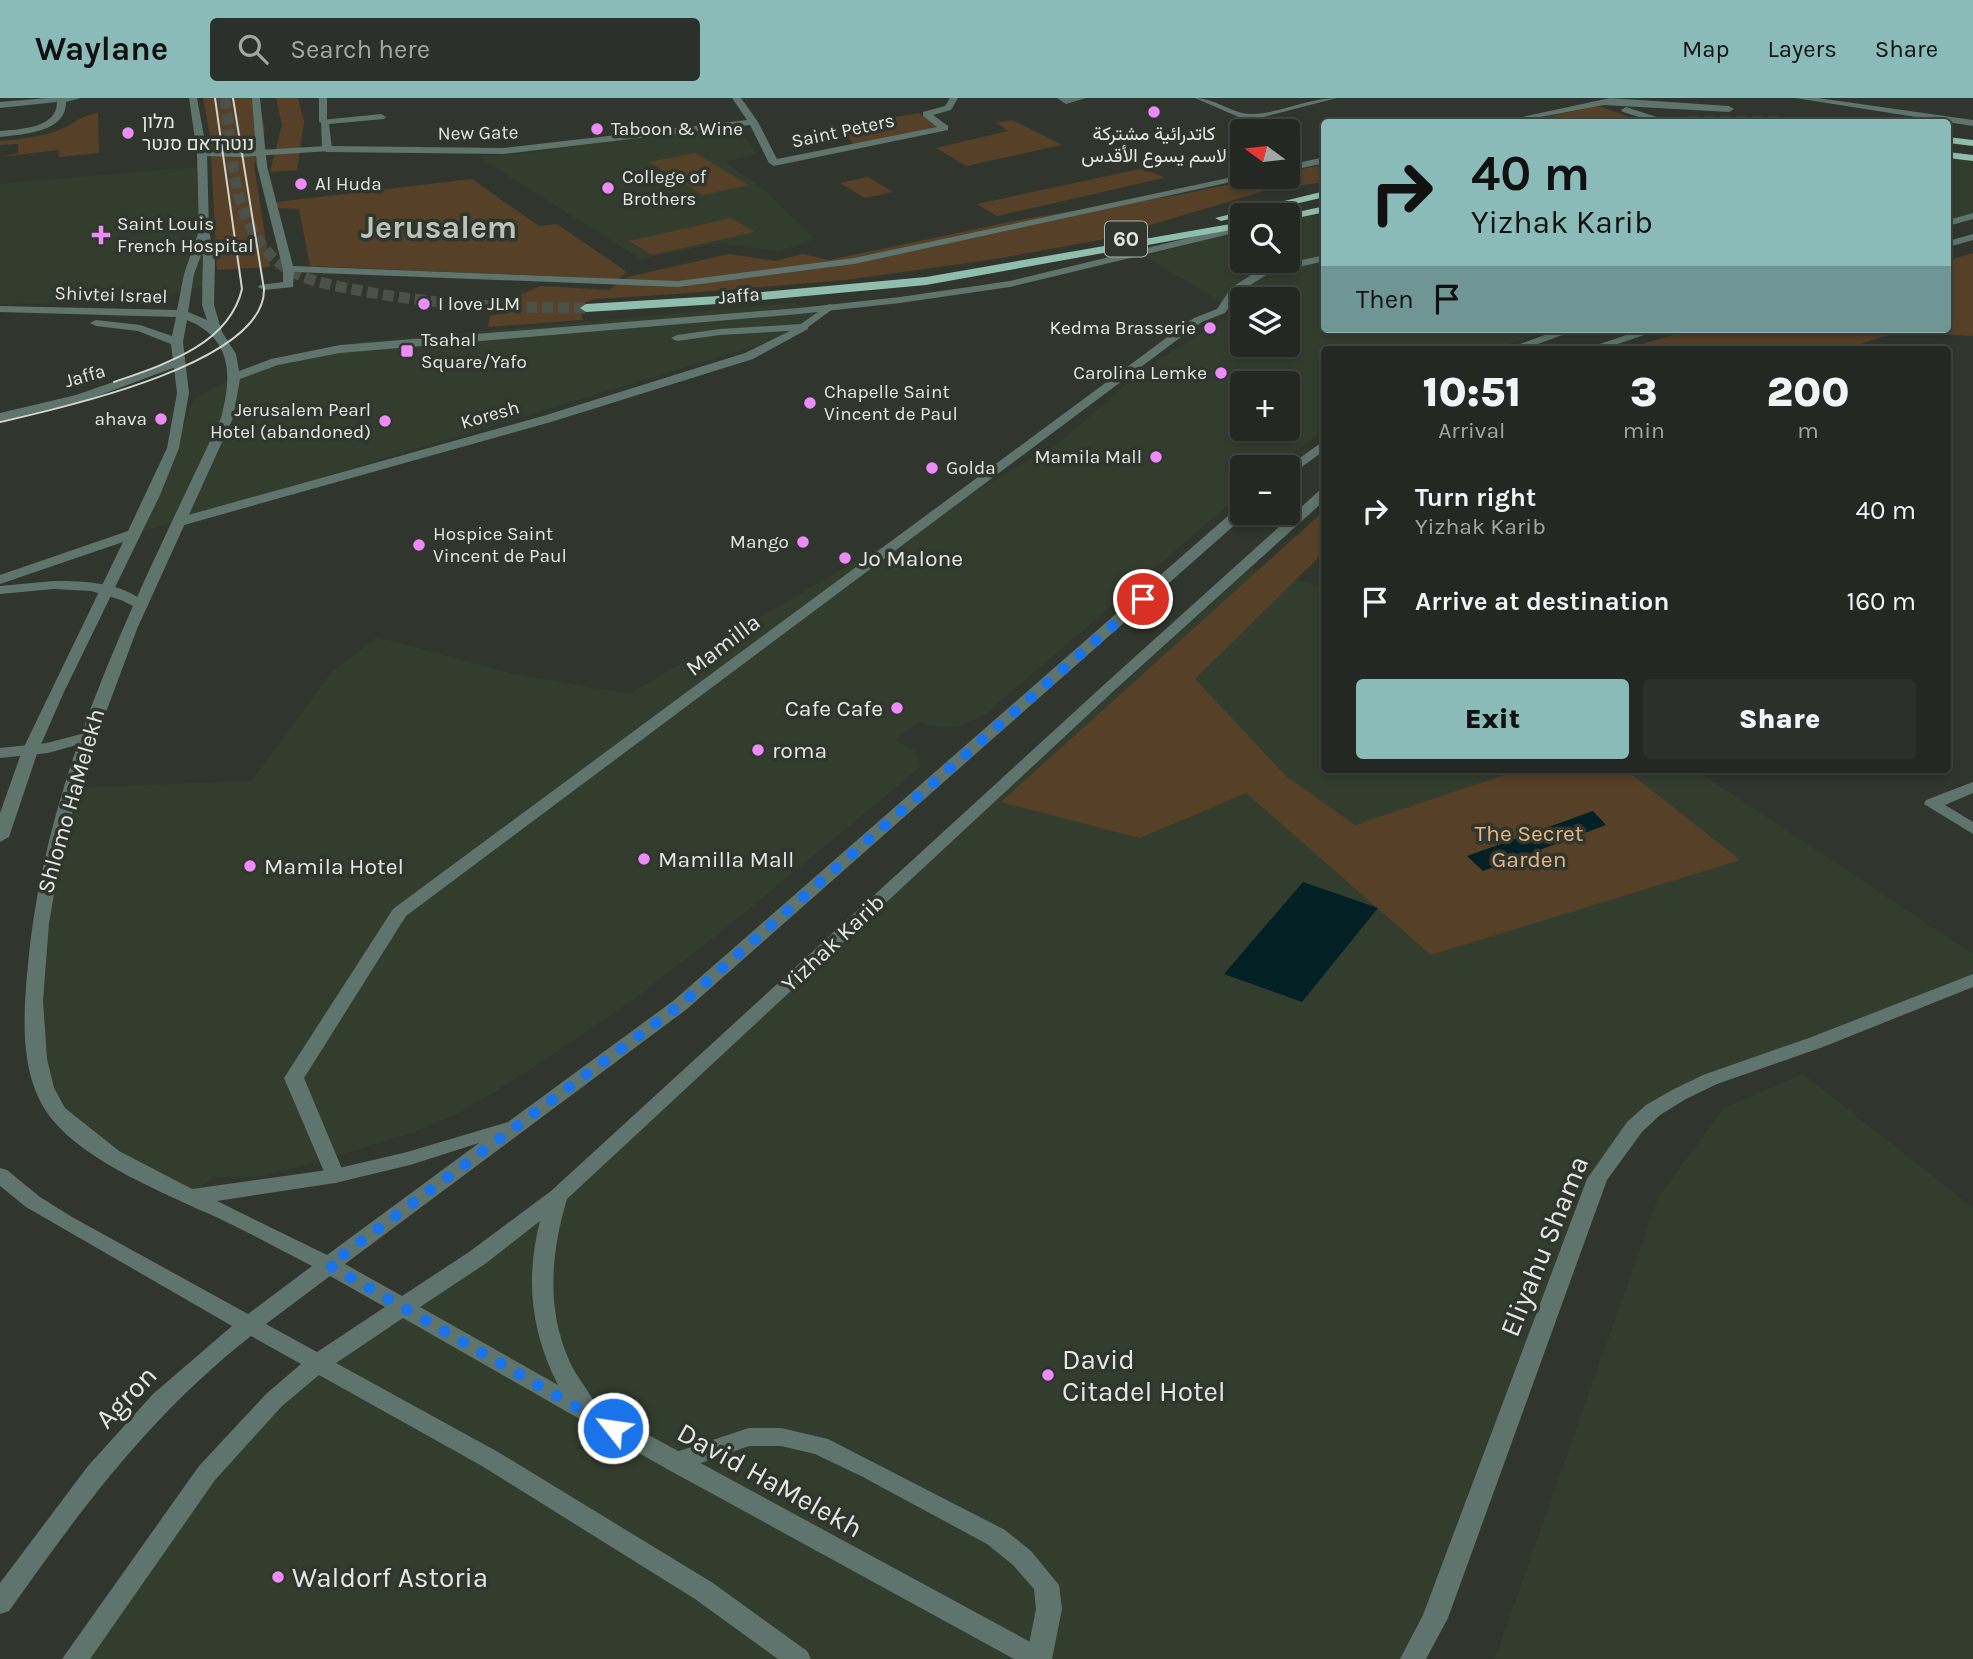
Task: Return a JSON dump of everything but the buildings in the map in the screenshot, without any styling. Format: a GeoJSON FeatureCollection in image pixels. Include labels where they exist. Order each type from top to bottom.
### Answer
{"type":"FeatureCollection","features":[{"type":"Feature","properties":{"kind":"highway"},"geometry":{"type":"LineString","coordinates":[[1951,140],[1973,143]]}},
{"type":"Feature","properties":{"kind":"highway"},"geometry":{"type":"LineString","coordinates":[[1951,155],[1973,158]]}},
{"type":"Feature","properties":{"kind":"highway","name":"Jaffa"},"geometry":{"type":"LineString","coordinates":[[926,281],[1321,195]]}},
{"type":"Feature","properties":{"kind":"highway"},"geometry":{"type":"LineString","coordinates":[[1300,215],[1321,210]]}},
{"type":"Feature","properties":{"kind":"highway","name":"Jaffa"},"geometry":{"type":"LineString","coordinates":[[586,308],[718,300],[926,281],[1230,229]]}},
{"type":"Feature","properties":{"kind":"street"},"geometry":{"type":"LineString","coordinates":[[0,105],[77,98]]}},
{"type":"Feature","properties":{"kind":"street"},"geometry":{"type":"LineString","coordinates":[[193,98],[202,153],[204,230]]}},
{"type":"Feature","properties":{"kind":"street"},"geometry":{"type":"LineString","coordinates":[[256,98],[268,200],[288,269],[289,285],[264,288]]}},
{"type":"Feature","properties":{"kind":"street"},"geometry":{"type":"LineString","coordinates":[[323,98],[327,149]]}},
{"type":"Feature","properties":{"kind":"street"},"geometry":{"type":"LineString","coordinates":[[736,98],[753,122]]}},
{"type":"Feature","properties":{"kind":"street","name":"Saint Peters"},"geometry":{"type":"LineString","coordinates":[[753,122],[774,163],[945,128],[926,114],[948,108],[954,98]]}},
{"type":"Feature","properties":{"kind":"street"},"geometry":{"type":"LineString","coordinates":[[1061,98],[1066,101],[1082,98]]}},
{"type":"Feature","properties":{"kind":"street"},"geometry":{"type":"LineString","coordinates":[[1199,98],[1252,117],[1333,98]]}},
{"type":"Feature","properties":{"kind":"street"},"geometry":{"type":"LineString","coordinates":[[1519,119],[1621,98]]}},
{"type":"Feature","properties":{"kind":"street"},"geometry":{"type":"LineString","coordinates":[[1731,119],[1729,109],[1732,98]]}},
{"type":"Feature","properties":{"kind":"street"},"geometry":{"type":"LineString","coordinates":[[1799,98],[1973,122]]}},
{"type":"Feature","properties":{"kind":"street"},"geometry":{"type":"LineString","coordinates":[[0,134],[48,124],[58,117],[63,106],[62,99]]}},
{"type":"Feature","properties":{"kind":"street"},"geometry":{"type":"LineString","coordinates":[[1602,102],[1729,109]]}},
{"type":"Feature","properties":{"kind":"street"},"geometry":{"type":"LineString","coordinates":[[1602,102],[1654,119]]}},
{"type":"Feature","properties":{"kind":"street"},"geometry":{"type":"LineString","coordinates":[[324,122],[382,117]]}},
{"type":"Feature","properties":{"kind":"street","name":"New Gate"},"geometry":{"type":"LineString","coordinates":[[202,153],[327,149],[504,151],[753,122]]}},
{"type":"Feature","properties":{"kind":"street"},"geometry":{"type":"LineString","coordinates":[[1300,165],[1321,161]]}},
{"type":"Feature","properties":{"kind":"street"},"geometry":{"type":"LineString","coordinates":[[288,269],[343,269],[678,284],[854,261],[1230,181]]}},
{"type":"Feature","properties":{"kind":"street"},"geometry":{"type":"LineString","coordinates":[[1951,222],[1973,216]]}},
{"type":"Feature","properties":{"kind":"street","name":"Shlomo HaMelekh"},"geometry":{"type":"LineString","coordinates":[[0,838],[30,751],[173,448],[183,393],[177,342],[189,274],[204,230]]}},
{"type":"Feature","properties":{"kind":"street","name":"Shlomo HaMelekh"},"geometry":{"type":"LineString","coordinates":[[204,230],[210,259],[208,305],[216,332],[231,356],[236,393],[104,687],[85,738],[54,845],[42,904],[35,971],[34,1030],[44,1087],[59,1113],[95,1146],[139,1174],[273,1235],[329,1265]]}},
{"type":"Feature","properties":{"kind":"street","name":"Jaffa"},"geometry":{"type":"LineString","coordinates":[[235,377],[275,362],[340,349],[829,307],[1010,284],[1230,230]]}},
{"type":"Feature","properties":{"kind":"street"},"geometry":{"type":"LineString","coordinates":[[1951,243],[1973,237]]}},
{"type":"Feature","properties":{"kind":"street","name":"Mamilla"},"geometry":{"type":"LineString","coordinates":[[335,1176],[294,1078],[399,913],[1177,335],[1198,320],[1221,311],[1235,290],[1253,277],[1264,271],[1321,259]]}},
{"type":"Feature","properties":{"kind":"street","name":"Koresh"},"geometry":{"type":"LineString","coordinates":[[179,522],[547,419],[749,356],[804,327],[829,307]]}},
{"type":"Feature","properties":{"kind":"street","name":"Shivtei Israel"},"geometry":{"type":"LineString","coordinates":[[0,309],[183,314],[216,332]]}},
{"type":"Feature","properties":{"kind":"street","name":"Shivtei Israel"},"geometry":{"type":"LineString","coordinates":[[0,319],[127,326],[152,331],[177,342]]}},
{"type":"Feature","properties":{"kind":"street"},"geometry":{"type":"LineString","coordinates":[[677,338],[720,332],[804,327]]}},
{"type":"Feature","properties":{"kind":"street"},"geometry":{"type":"LineString","coordinates":[[1521,346],[1561,333]]}},
{"type":"Feature","properties":{"kind":"street"},"geometry":{"type":"LineString","coordinates":[[1601,346],[1643,333]]}},
{"type":"Feature","properties":{"kind":"street","name":"Jaffa"},"geometry":{"type":"LineString","coordinates":[[0,417],[92,394],[178,364]]}},
{"type":"Feature","properties":{"kind":"street"},"geometry":{"type":"LineString","coordinates":[[1300,464],[1321,447]]}},
{"type":"Feature","properties":{"kind":"street","name":"Yizhak Karib"},"geometry":{"type":"LineString","coordinates":[[318,1363],[477,1258],[558,1196],[1112,685],[1321,497]]}},
{"type":"Feature","properties":{"kind":"street"},"geometry":{"type":"LineString","coordinates":[[329,1265],[680,1005],[1230,523]]}},
{"type":"Feature","properties":{"kind":"street"},"geometry":{"type":"LineString","coordinates":[[0,580],[134,534]]}},
{"type":"Feature","properties":{"kind":"street"},"geometry":{"type":"LineString","coordinates":[[0,590],[62,586],[107,590],[141,606]]}},
{"type":"Feature","properties":{"kind":"street"},"geometry":{"type":"LineString","coordinates":[[0,753],[30,751],[85,738]]}},
{"type":"Feature","properties":{"kind":"street"},"geometry":{"type":"LineString","coordinates":[[1973,787],[1931,804],[1973,829]]}},
{"type":"Feature","properties":{"kind":"street","name":"Eliyahu Shama"},"geometry":{"type":"LineString","coordinates":[[1413,1659],[1435,1618],[1597,1179],[1615,1150],[1636,1125],[1654,1110],[1692,1088],[1844,1032],[1973,980]]}},
{"type":"Feature","properties":{"kind":"street"},"geometry":{"type":"LineString","coordinates":[[189,1197],[335,1176],[410,1158],[522,1122]]}},
{"type":"Feature","properties":{"kind":"street"},"geometry":{"type":"LineString","coordinates":[[1,1177],[64,1222],[490,1460],[704,1591],[799,1659]]}},
{"type":"Feature","properties":{"kind":"street"},"geometry":{"type":"LineString","coordinates":[[558,1196],[544,1247],[541,1277],[545,1328],[555,1360],[574,1394],[593,1416]]}},
{"type":"Feature","properties":{"kind":"street","name":"David HaMelekh"},"geometry":{"type":"LineString","coordinates":[[329,1265],[675,1462],[1039,1659]]}},
{"type":"Feature","properties":{"kind":"street","name":"Agron"},"geometry":{"type":"LineString","coordinates":[[0,1603],[119,1446],[161,1400],[198,1366],[329,1265]]}},
{"type":"Feature","properties":{"kind":"street"},"geometry":{"type":"LineString","coordinates":[[75,1659],[208,1473],[237,1437],[274,1400],[318,1363]]}},
{"type":"Feature","properties":{"kind":"street"},"geometry":{"type":"LineString","coordinates":[[675,1462],[749,1437],[781,1437],[820,1446],[996,1537],[1022,1558],[1046,1585],[1049,1609],[1039,1659]]}},
{"type":"Feature","properties":{"kind":"shaded area","name":"College of Brothers"},"geometry":{"type":"Polygon","coordinates":[[[737,126],[757,154],[724,162],[765,190],[815,239],[779,251],[719,243],[641,259],[477,156],[514,155],[613,140],[737,126]]]}},
{"type":"Feature","properties":{"kind":"shaded area"},"geometry":{"type":"Polygon","coordinates":[[[1951,157],[1973,160],[1973,214],[1951,220],[1951,157]]]}},
{"type":"Feature","properties":{"kind":"shaded area","name":"Saint Louis French Hospital"},"geometry":{"type":"Polygon","coordinates":[[[196,167],[204,286],[144,301],[0,304],[0,184],[196,167]]]}},
{"type":"Feature","properties":{"kind":"shaded area"},"geometry":{"type":"Polygon","coordinates":[[[1321,210],[1321,333],[1543,333],[1502,346],[1321,346],[1321,432],[1290,455],[1230,455],[1230,503],[982,717],[959,726],[942,727],[919,722],[895,740],[916,752],[920,767],[737,919],[633,1000],[528,1071],[461,1112],[414,1132],[328,1159],[256,1177],[212,1177],[189,1197],[95,1146],[44,1087],[35,971],[70,788],[252,781],[331,673],[377,637],[513,674],[629,694],[1060,442],[1145,369],[1230,315],[1230,357],[1300,357],[1300,287],[1230,287],[1230,307],[1144,256],[1230,233],[1230,273],[1300,273],[1300,215],[1321,210]]]}},
{"type":"Feature","properties":{"kind":"shaded area"},"geometry":{"type":"Polygon","coordinates":[[[794,303],[823,314],[781,338],[142,532],[194,399],[239,374],[310,352],[360,342],[794,303]]]}},
{"type":"Feature","properties":{"kind":"shaded area"},"geometry":{"type":"Polygon","coordinates":[[[1251,568],[1321,586],[1321,773],[1701,773],[1973,954],[1973,980],[1692,1088],[1615,1150],[1413,1659],[75,1659],[274,1400],[558,1196],[1251,568]]]}},
{"type":"Feature","properties":{"kind":"shaded area"},"geometry":{"type":"Polygon","coordinates":[[[1803,1074],[1973,1208],[1973,1659],[1495,1659],[1658,1198],[1724,1108],[1803,1074]]]}},
{"type":"Feature","properties":{"kind":"green space"},"geometry":{"type":"Polygon","coordinates":[[[203,98],[258,98],[265,130],[254,165],[270,267],[217,270],[210,136],[203,98]]]}},
{"type":"Feature","properties":{"kind":"green space"},"geometry":{"type":"Polygon","coordinates":[[[276,98],[298,98],[304,122],[297,170],[270,172],[282,125],[276,98]]]}},
{"type":"Feature","properties":{"kind":"green space"},"geometry":{"type":"Polygon","coordinates":[[[1599,106],[1635,119],[1536,119],[1599,106]]]}},
{"type":"Feature","properties":{"kind":"green space"},"geometry":{"type":"Polygon","coordinates":[[[98,113],[99,153],[59,157],[58,150],[0,157],[18,153],[18,144],[0,145],[0,141],[47,134],[98,113]]]}},
{"type":"Feature","properties":{"kind":"green space"},"geometry":{"type":"Polygon","coordinates":[[[918,113],[939,127],[854,145],[842,127],[918,113]]]}},
{"type":"Feature","properties":{"kind":"green space"},"geometry":{"type":"Polygon","coordinates":[[[1012,120],[1062,145],[966,166],[936,148],[1008,131],[996,123],[1012,120]]]}},
{"type":"Feature","properties":{"kind":"green space"},"geometry":{"type":"Polygon","coordinates":[[[695,153],[749,185],[703,195],[649,162],[695,153]]]}},
{"type":"Feature","properties":{"kind":"green space"},"geometry":{"type":"Polygon","coordinates":[[[1321,165],[1321,183],[1300,186],[1300,169],[1321,165]]]}},
{"type":"Feature","properties":{"kind":"green space"},"geometry":{"type":"Polygon","coordinates":[[[1144,168],[1164,178],[997,216],[977,204],[1144,168]]]}},
{"type":"Feature","properties":{"kind":"green space"},"geometry":{"type":"Polygon","coordinates":[[[868,177],[893,192],[865,198],[840,183],[868,177]]]}},
{"type":"Feature","properties":{"kind":"green space"},"geometry":{"type":"Polygon","coordinates":[[[472,179],[539,226],[557,224],[627,272],[619,279],[310,266],[299,209],[276,208],[277,202],[472,179]]]}},
{"type":"Feature","properties":{"kind":"green space"},"geometry":{"type":"Polygon","coordinates":[[[1230,184],[1230,189],[1275,189],[1100,240],[995,259],[846,280],[594,299],[578,305],[583,320],[488,327],[490,316],[516,311],[522,301],[518,296],[540,286],[609,290],[627,277],[729,254],[775,261],[803,254],[829,260],[1029,218],[1230,184]]]}},
{"type":"Feature","properties":{"kind":"green space"},"geometry":{"type":"Polygon","coordinates":[[[731,218],[755,232],[652,255],[629,241],[731,218]]]}},
{"type":"Feature","properties":{"kind":"green space"},"geometry":{"type":"Polygon","coordinates":[[[1973,253],[1973,336],[1918,333],[1951,333],[1951,259],[1973,253]]]}},
{"type":"Feature","properties":{"kind":"green space"},"geometry":{"type":"Polygon","coordinates":[[[1680,333],[1896,333],[1853,346],[1635,346],[1680,333]]]}},
{"type":"Feature","properties":{"kind":"green space","name":"The Secret Garden"},"geometry":{"type":"Polygon","coordinates":[[[1321,514],[1321,555],[1195,679],[1286,776],[1355,825],[1510,773],[1630,773],[1740,860],[1431,955],[1246,793],[1140,838],[1001,802],[1321,514]]]}},
{"type":"Feature","properties":{"kind":"water"},"geometry":{"type":"Polygon","coordinates":[[[1593,811],[1606,825],[1483,871],[1467,856],[1593,811]]]}},
{"type":"Feature","properties":{"kind":"water"},"geometry":{"type":"Polygon","coordinates":[[[1303,882],[1378,908],[1302,1002],[1224,974],[1303,882]]]}},
{"type":"Feature","properties":{"kind":"tunnel"},"geometry":{"type":"LineString","coordinates":[[225,98],[236,185],[246,218],[265,249],[291,271],[332,285],[414,299],[500,306],[586,308]]}},
{"type":"Feature","properties":{"kind":"tram line"},"geometry":{"type":"LineString","coordinates":[[114,382],[173,360],[209,339],[235,308],[242,289],[215,98]]}},
{"type":"Feature","properties":{"kind":"tram line"},"geometry":{"type":"LineString","coordinates":[[0,422],[109,394],[154,379],[196,361],[232,340],[256,316],[264,289],[233,98]]}},
{"type":"Feature","properties":{"kind":"place","name":"كاتدرائية مشتركة لاسم يسوع الأقدس"},"geometry":{"type":"Point","coordinates":[1154,112]}},
{"type":"Feature","properties":{"kind":"place","name":"Taboon & Wine"},"geometry":{"type":"Point","coordinates":[597,129]}},
{"type":"Feature","properties":{"kind":"place","name":"מלון נוטרדאם סנטר"},"geometry":{"type":"Point","coordinates":[128,133]}},
{"type":"Feature","properties":{"kind":"place","name":"Al Huda"},"geometry":{"type":"Point","coordinates":[301,184]}},
{"type":"Feature","properties":{"kind":"place","name":"College of Brothers"},"geometry":{"type":"Point","coordinates":[608,188]}},
{"type":"Feature","properties":{"kind":"place","name":"Saint Louis French Hospital"},"geometry":{"type":"Point","coordinates":[101,235]}},
{"type":"Feature","properties":{"kind":"place","name":"I love JLM"},"geometry":{"type":"Point","coordinates":[424,304]}},
{"type":"Feature","properties":{"kind":"place","name":"Kedma Brasserie"},"geometry":{"type":"Point","coordinates":[1210,328]}},
{"type":"Feature","properties":{"kind":"place","name":"Tsahal Square/Yafo"},"geometry":{"type":"Point","coordinates":[407,351]}},
{"type":"Feature","properties":{"kind":"place","name":"Carolina Lemke"},"geometry":{"type":"Point","coordinates":[1221,373]}},
{"type":"Feature","properties":{"kind":"place","name":"Chapelle Saint Vincent de Paul"},"geometry":{"type":"Point","coordinates":[810,403]}},
{"type":"Feature","properties":{"kind":"place","name":"ahava"},"geometry":{"type":"Point","coordinates":[161,419]}},
{"type":"Feature","properties":{"kind":"place","name":"Jerusalem Pearl Hotel (abandoned)"},"geometry":{"type":"Point","coordinates":[385,421]}},
{"type":"Feature","properties":{"kind":"place","name":"Mamila Mall"},"geometry":{"type":"Point","coordinates":[1156,457]}},
{"type":"Feature","properties":{"kind":"place","name":"Golda"},"geometry":{"type":"Point","coordinates":[932,468]}},
{"type":"Feature","properties":{"kind":"place","name":"Mango"},"geometry":{"type":"Point","coordinates":[803,542]}},
{"type":"Feature","properties":{"kind":"place","name":"Hospice Saint Vincent de Paul"},"geometry":{"type":"Point","coordinates":[419,545]}},
{"type":"Feature","properties":{"kind":"place","name":"Jo Malone"},"geometry":{"type":"Point","coordinates":[845,558]}},
{"type":"Feature","properties":{"kind":"place","name":"Cafe Cafe"},"geometry":{"type":"Point","coordinates":[897,708]}},
{"type":"Feature","properties":{"kind":"place","name":"roma"},"geometry":{"type":"Point","coordinates":[758,750]}},
{"type":"Feature","properties":{"kind":"place","name":"Mamilla Mall"},"geometry":{"type":"Point","coordinates":[644,859]}},
{"type":"Feature","properties":{"kind":"place","name":"Mamila Hotel"},"geometry":{"type":"Point","coordinates":[250,866]}},
{"type":"Feature","properties":{"kind":"place","name":"David Citadel Hotel"},"geometry":{"type":"Point","coordinates":[1048,1375]}},
{"type":"Feature","properties":{"kind":"place","name":"Waldorf Astoria"},"geometry":{"type":"Point","coordinates":[278,1577]}},
{"type":"Feature","properties":{"kind":"district","name":"Jerusalem"},"geometry":{"type":"Point","coordinates":[439,227]}},
{"type":"Feature","properties":{"kind":"route"},"geometry":{"type":"LineString","coordinates":[[613,1428],[329,1265],[680,1005],[1143,599]]}}]}
